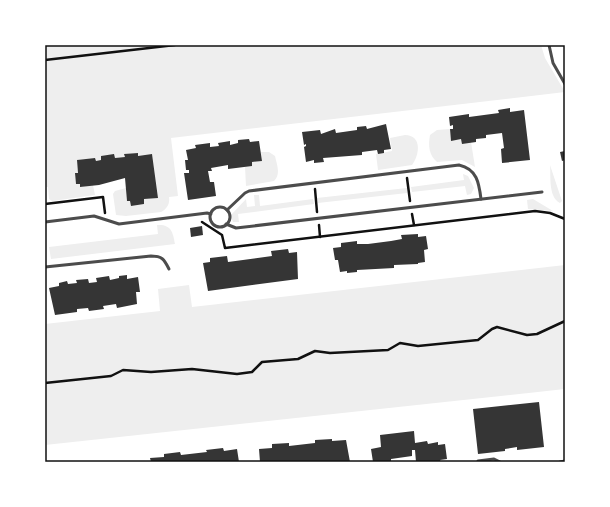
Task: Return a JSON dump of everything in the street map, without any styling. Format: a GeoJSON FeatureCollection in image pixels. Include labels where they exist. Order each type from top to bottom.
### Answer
{"type":"FeatureCollection","features":[{"type":"Feature","properties":{"kind":"lane"},"geometry":{"type":"LineString","coordinates":[[549,45],[553,63],[565,84]]}},
{"type":"Feature","properties":{"kind":"lane"},"geometry":{"type":"LineString","coordinates":[[227,210],[245,193],[250,191],[459,165],[464,166],[475,174],[482,199]]}},
{"type":"Feature","properties":{"kind":"lane"},"geometry":{"type":"LineString","coordinates":[[210,214],[211,220],[215,225],[219,226],[226,224],[236,228],[542,192]]}},
{"type":"Feature","properties":{"kind":"lane"},"geometry":{"type":"LineString","coordinates":[[210,214],[213,210],[219,207],[227,210],[230,218],[226,224]]}},
{"type":"Feature","properties":{"kind":"lane"},"geometry":{"type":"LineString","coordinates":[[45,222],[94,216],[106,222],[118,224],[207,213],[210,214]]}},
{"type":"Feature","properties":{"kind":"lane"},"geometry":{"type":"LineString","coordinates":[[45,267],[158,256],[164,259],[169,269]]}},
{"type":"Feature","properties":{"kind":"lane"},"geometry":{"type":"LineString","coordinates":[[478,461],[494,458],[500,462]]}},
{"type":"Feature","properties":{"kind":"lane"},"geometry":{"type":"LineString","coordinates":[[560,462],[565,462]]}},
{"type":"Feature","properties":{"kind":"path"},"geometry":{"type":"LineString","coordinates":[[45,60],[175,45]]}},
{"type":"Feature","properties":{"kind":"path"},"geometry":{"type":"LineString","coordinates":[[45,204],[104,197],[106,222]]}},
{"type":"Feature","properties":{"kind":"path"},"geometry":{"type":"LineString","coordinates":[[200,222],[206,224],[222,235],[225,248],[535,211],[550,213],[565,219]]}},
{"type":"Feature","properties":{"kind":"path"},"geometry":{"type":"LineString","coordinates":[[45,383],[111,376],[123,370],[151,372],[192,370],[237,374],[252,372],[262,362],[298,359],[315,351],[330,353],[388,350],[400,343],[418,346],[478,340],[497,327],[528,335],[537,334],[565,321]]}},
{"type":"Feature","properties":{"kind":"shaded area"},"geometry":{"type":"Polygon","coordinates":[[[45,45],[541,45],[545,58],[565,92],[171,138],[178,196],[169,197],[168,206],[161,212],[126,216],[116,215],[113,194],[115,191],[126,188],[127,201],[130,201],[131,206],[144,204],[144,199],[158,197],[152,154],[138,156],[138,153],[125,154],[125,157],[115,158],[114,155],[101,156],[101,160],[96,161],[95,158],[77,160],[78,173],[75,173],[76,184],[80,184],[80,187],[93,185],[95,195],[52,201],[49,199],[48,187],[45,187],[45,45]]]}},
{"type":"Feature","properties":{"kind":"shaded area"},"geometry":{"type":"Polygon","coordinates":[[[450,129],[451,140],[461,139],[471,142],[475,167],[462,160],[437,162],[432,156],[429,147],[430,135],[437,130],[450,129]]]}},
{"type":"Feature","properties":{"kind":"shaded area"},"geometry":{"type":"Polygon","coordinates":[[[405,135],[414,138],[418,146],[417,156],[412,165],[378,170],[376,154],[392,151],[390,138],[405,135]]]}},
{"type":"Feature","properties":{"kind":"shaded area"},"geometry":{"type":"Polygon","coordinates":[[[261,152],[269,152],[275,156],[278,169],[276,178],[274,181],[246,186],[245,167],[252,162],[262,161],[261,152]]]}},
{"type":"Feature","properties":{"kind":"shaded area"},"geometry":{"type":"Polygon","coordinates":[[[550,165],[562,201],[560,203],[556,200],[552,191],[550,165]]]}},
{"type":"Feature","properties":{"kind":"shaded area"},"geometry":{"type":"Polygon","coordinates":[[[463,174],[468,176],[474,188],[471,194],[467,195],[465,186],[412,192],[411,187],[464,180],[463,174]]]}},
{"type":"Feature","properties":{"kind":"shaded area"},"geometry":{"type":"Polygon","coordinates":[[[407,188],[407,193],[318,203],[317,198],[407,188]]]}},
{"type":"Feature","properties":{"kind":"shaded area"},"geometry":{"type":"Polygon","coordinates":[[[254,195],[259,195],[260,206],[313,199],[314,204],[238,214],[239,222],[233,222],[231,217],[232,214],[246,199],[247,207],[255,206],[254,195]]]}},
{"type":"Feature","properties":{"kind":"shaded area"},"geometry":{"type":"Polygon","coordinates":[[[533,199],[553,211],[528,209],[527,200],[533,199]]]}},
{"type":"Feature","properties":{"kind":"shaded area"},"geometry":{"type":"Polygon","coordinates":[[[157,225],[168,227],[172,232],[175,244],[51,259],[49,247],[158,234],[157,225]]]}},
{"type":"Feature","properties":{"kind":"shaded area"},"geometry":{"type":"Polygon","coordinates":[[[565,265],[565,389],[45,445],[45,324],[160,311],[158,289],[189,285],[192,307],[565,265]]]}},
{"type":"Feature","properties":{"kind":"building"},"geometry":{"type":"Polygon","coordinates":[[[510,108],[510,112],[524,110],[530,160],[502,163],[501,149],[504,148],[502,133],[486,135],[486,138],[476,139],[476,142],[462,144],[461,139],[451,141],[450,129],[453,129],[453,125],[450,126],[449,117],[469,114],[469,117],[499,113],[498,110],[510,108]]]}},
{"type":"Feature","properties":{"kind":"building"},"geometry":{"type":"Polygon","coordinates":[[[386,124],[391,149],[384,150],[384,153],[378,154],[377,150],[362,152],[362,155],[323,158],[324,162],[314,163],[314,160],[306,162],[304,147],[306,144],[304,145],[302,132],[320,130],[321,134],[335,129],[336,133],[357,130],[357,127],[366,126],[367,129],[386,124]]]}},
{"type":"Feature","properties":{"kind":"building"},"geometry":{"type":"Polygon","coordinates":[[[249,139],[250,142],[259,141],[262,161],[252,162],[252,166],[228,169],[228,165],[211,168],[212,171],[208,171],[210,182],[214,182],[216,196],[188,200],[184,173],[189,173],[189,170],[186,170],[185,160],[188,160],[186,150],[196,148],[195,145],[210,143],[210,147],[219,146],[218,143],[230,141],[230,145],[238,143],[238,140],[249,139]]]}},
{"type":"Feature","properties":{"kind":"building"},"geometry":{"type":"Polygon","coordinates":[[[565,151],[565,160],[562,161],[560,152],[565,151]]]}},
{"type":"Feature","properties":{"kind":"building"},"geometry":{"type":"Polygon","coordinates":[[[138,153],[138,156],[152,154],[158,198],[144,199],[144,204],[131,206],[130,201],[127,201],[125,178],[99,185],[80,187],[80,184],[76,184],[75,173],[78,173],[77,160],[95,158],[96,161],[101,160],[101,156],[114,154],[115,158],[125,157],[124,154],[138,153]]]}},
{"type":"Feature","properties":{"kind":"building"},"geometry":{"type":"Polygon","coordinates":[[[202,226],[203,235],[191,237],[190,228],[202,226]]]}},
{"type":"Feature","properties":{"kind":"building"},"geometry":{"type":"Polygon","coordinates":[[[418,234],[418,237],[426,236],[428,249],[424,250],[425,262],[418,264],[394,265],[394,268],[357,270],[357,272],[347,273],[347,271],[340,272],[338,260],[335,260],[333,248],[341,247],[341,243],[357,241],[357,244],[368,244],[402,239],[401,235],[418,234]]]}},
{"type":"Feature","properties":{"kind":"building"},"geometry":{"type":"Polygon","coordinates":[[[288,249],[289,253],[297,252],[298,279],[208,291],[203,263],[210,262],[210,258],[227,256],[228,262],[272,256],[271,251],[288,249]]]}},
{"type":"Feature","properties":{"kind":"building"},"geometry":{"type":"Polygon","coordinates":[[[127,275],[127,279],[138,277],[140,292],[136,292],[137,304],[117,308],[116,304],[103,306],[104,309],[89,311],[88,308],[77,309],[77,312],[55,315],[49,288],[59,286],[59,283],[67,281],[68,284],[77,283],[76,280],[88,279],[89,283],[97,282],[96,278],[109,276],[110,280],[119,278],[119,276],[127,275]]]}},
{"type":"Feature","properties":{"kind":"building"},"geometry":{"type":"Polygon","coordinates":[[[539,402],[544,447],[517,450],[517,447],[505,449],[505,451],[478,454],[473,409],[539,402]]]}},
{"type":"Feature","properties":{"kind":"building"},"geometry":{"type":"Polygon","coordinates":[[[414,431],[415,443],[427,441],[428,444],[438,442],[438,445],[445,444],[447,459],[440,460],[441,462],[416,462],[415,450],[412,450],[412,456],[391,459],[391,462],[373,462],[371,449],[381,447],[380,435],[414,431]]]}},
{"type":"Feature","properties":{"kind":"building"},"geometry":{"type":"Polygon","coordinates":[[[332,439],[332,441],[346,440],[350,462],[260,462],[259,449],[272,448],[272,444],[289,443],[289,446],[315,443],[315,440],[332,439]]]}},
{"type":"Feature","properties":{"kind":"building"},"geometry":{"type":"Polygon","coordinates":[[[223,448],[224,451],[237,449],[239,462],[151,462],[150,458],[164,457],[164,454],[180,452],[181,455],[207,452],[206,450],[223,448]]]}}]}
